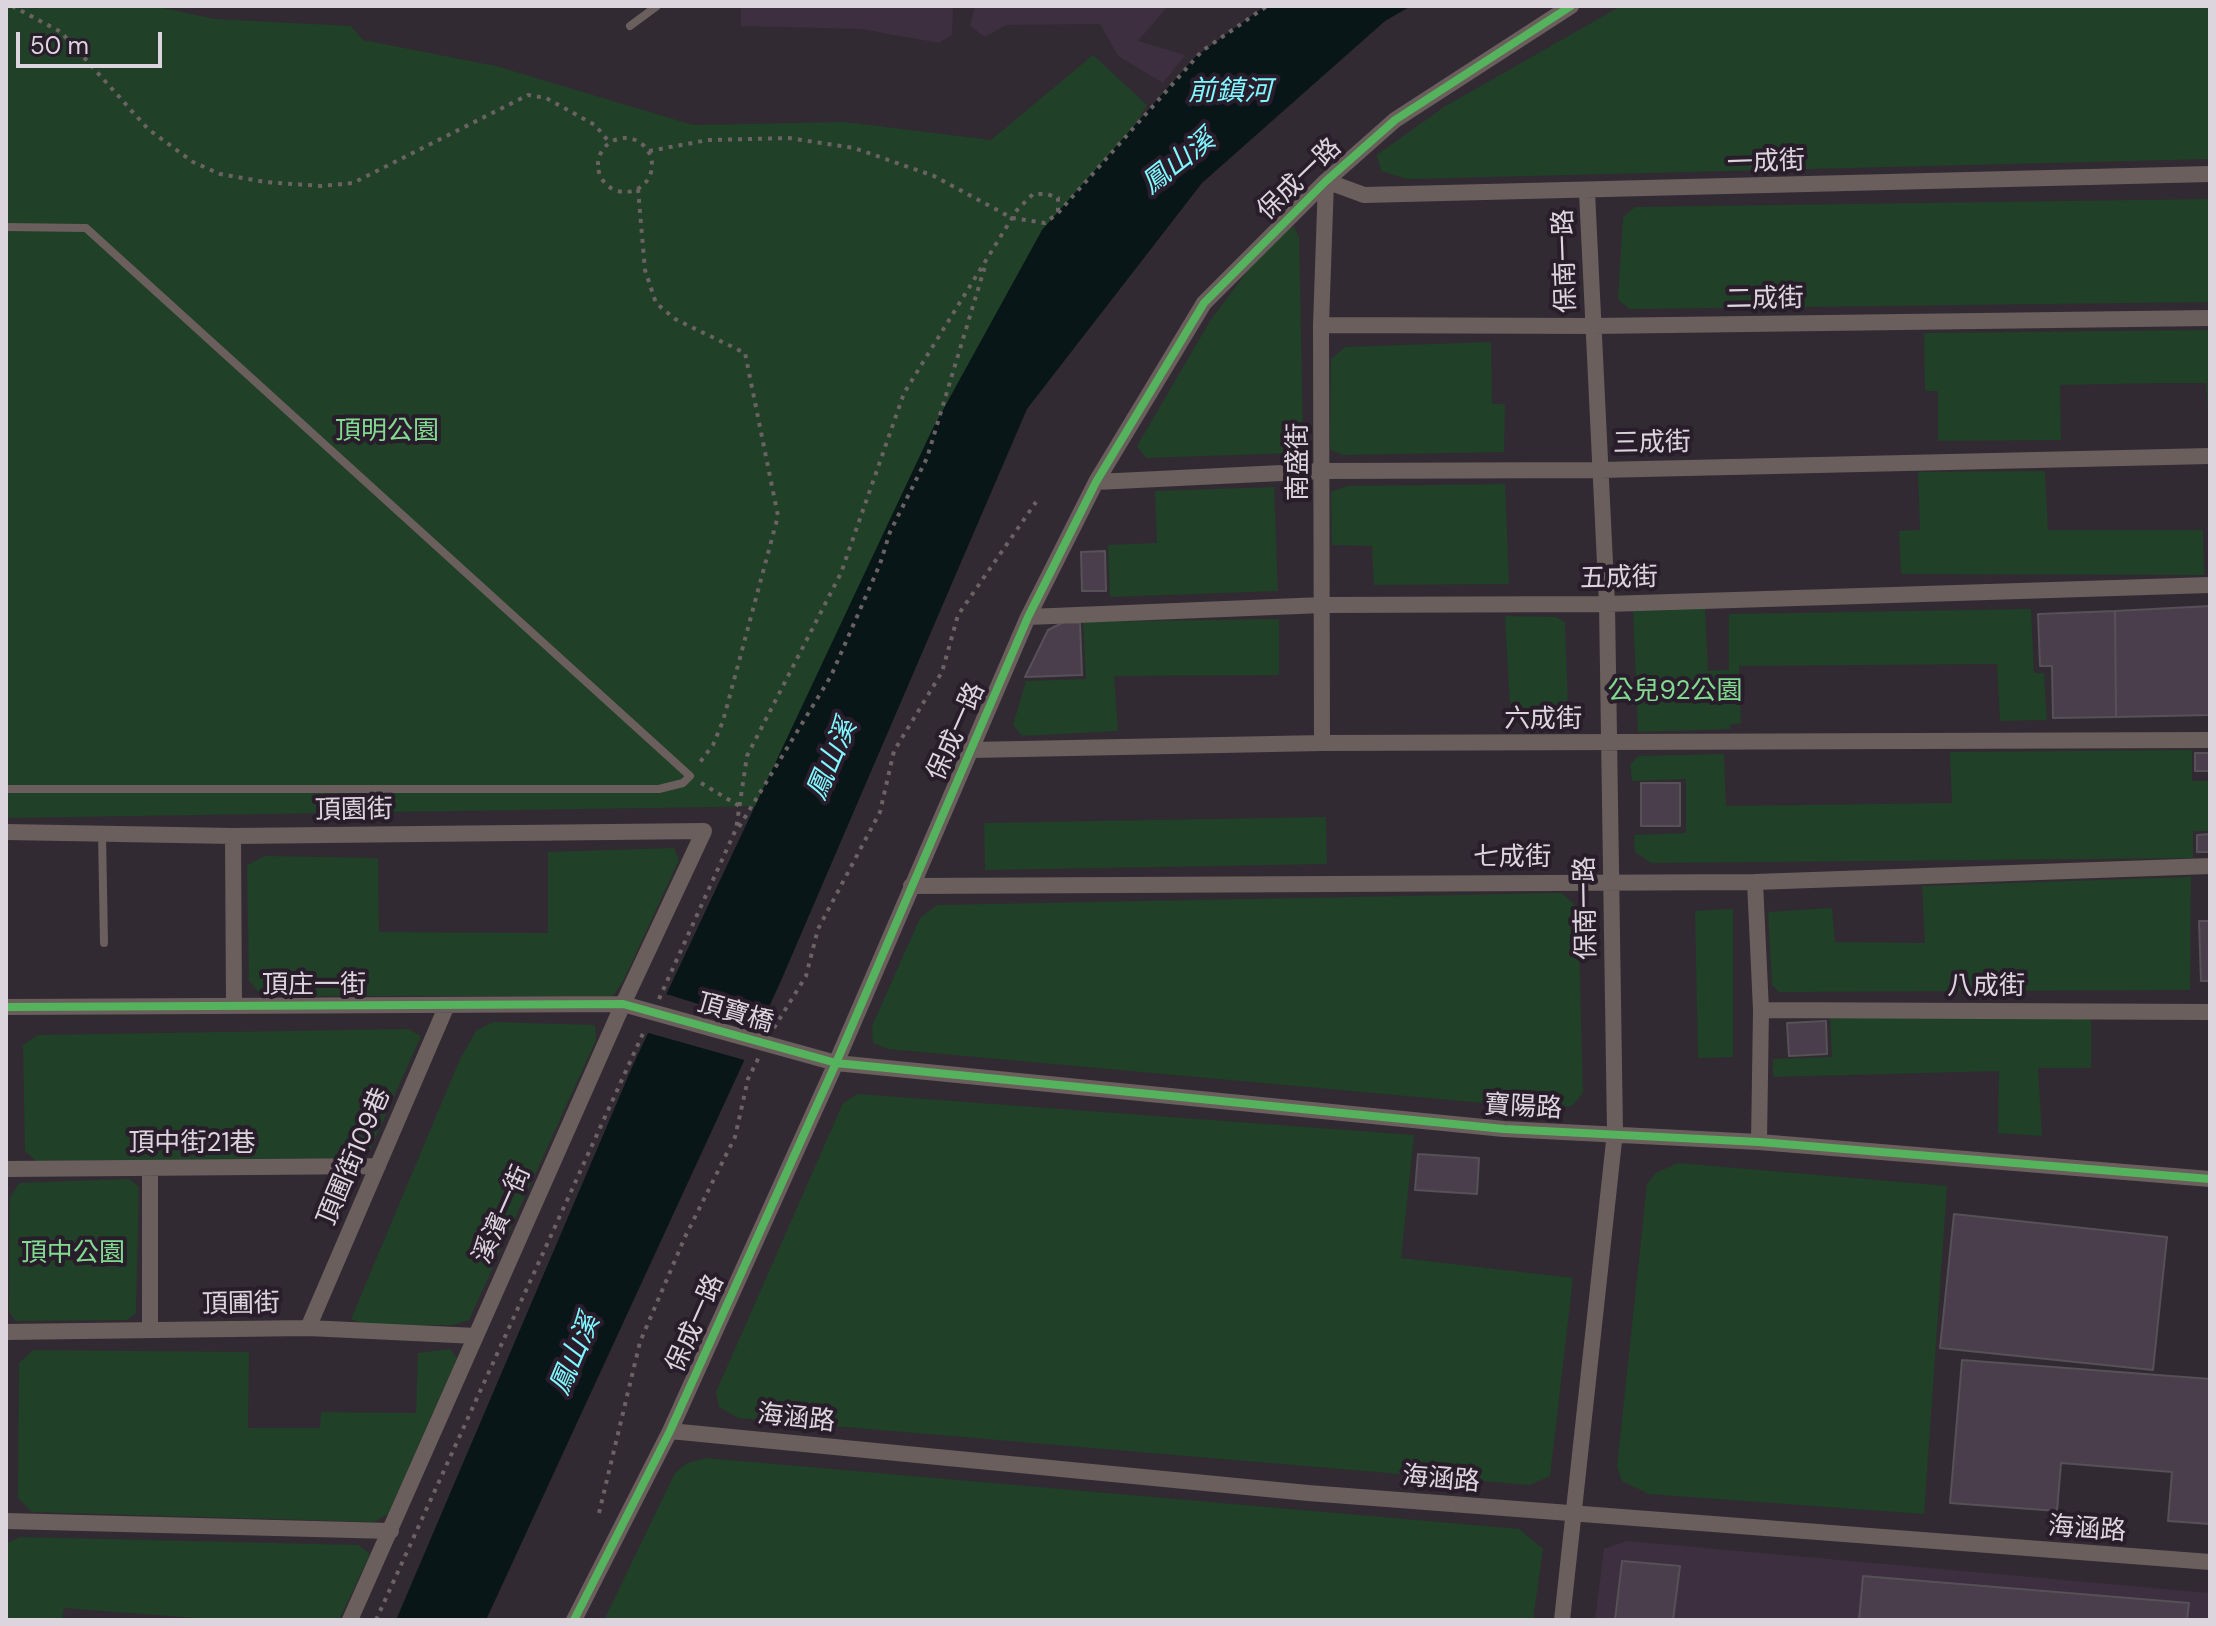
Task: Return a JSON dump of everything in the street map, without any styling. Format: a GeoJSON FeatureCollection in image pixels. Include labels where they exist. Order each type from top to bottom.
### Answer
{"type":"FeatureCollection","features":[{"type":"Feature","properties":{"kind":"street","name":"保成一路"},"geometry":{"type":"LineString","coordinates":[[574,1620],[670,1431],[836,1063],[1028,617],[1096,482],[1204,303],[1326,181],[1395,120],[1571,6]]}},
{"type":"Feature","properties":{"kind":"street","name":"一成街"},"geometry":{"type":"LineString","coordinates":[[1326,181],[1364,195],[1587,192],[2210,174]]}},
{"type":"Feature","properties":{"kind":"street","name":"南盛街"},"geometry":{"type":"LineString","coordinates":[[1322,743],[1321,325],[1326,181]]}},
{"type":"Feature","properties":{"kind":"street","name":"保南一路"},"geometry":{"type":"LineString","coordinates":[[1562,1620],[1615,1132],[1607,604],[1587,192]]}},
{"type":"Feature","properties":{"kind":"street","name":"二成街"},"geometry":{"type":"LineString","coordinates":[[1321,325],[1593,326],[2210,318]]}},
{"type":"Feature","properties":{"kind":"street","name":"三成街"},"geometry":{"type":"LineString","coordinates":[[1096,482],[1323,471],[1600,470],[2210,456]]}},
{"type":"Feature","properties":{"kind":"street","name":"五成街"},"geometry":{"type":"LineString","coordinates":[[1028,617],[1323,605],[1607,604],[2210,585]]}},
{"type":"Feature","properties":{"kind":"street","name":"六成街"},"geometry":{"type":"LineString","coordinates":[[971,750],[1322,743],[2210,740]]}},
{"type":"Feature","properties":{"kind":"street","name":"頂園街"},"geometry":{"type":"LineString","coordinates":[[6,832],[233,836],[704,831]]}},
{"type":"Feature","properties":{"kind":"street","name":"溪濱一街"},"geometry":{"type":"LineString","coordinates":[[350,1620],[623,1004],[704,831]]}},
{"type":"Feature","properties":{"kind":"street"},"geometry":{"type":"LineString","coordinates":[[233,836],[234,1006]]}},
{"type":"Feature","properties":{"kind":"street","name":"七成街"},"geometry":{"type":"LineString","coordinates":[[911,886],[1755,882],[2210,866]]}},
{"type":"Feature","properties":{"kind":"street"},"geometry":{"type":"LineString","coordinates":[[1755,882],[1761,1010],[1759,1142]]}},
{"type":"Feature","properties":{"kind":"street","name":"頂庄一街"},"geometry":{"type":"LineString","coordinates":[[6,1007],[623,1004]]}},
{"type":"Feature","properties":{"kind":"street","name":"頂寶橋"},"geometry":{"type":"LineString","coordinates":[[623,1004],[836,1063]]}},
{"type":"Feature","properties":{"kind":"street","name":"頂圃街109巷"},"geometry":{"type":"LineString","coordinates":[[308,1328],[447,1005]]}},
{"type":"Feature","properties":{"kind":"street","name":"八成街"},"geometry":{"type":"LineString","coordinates":[[1761,1010],[2210,1012]]}},
{"type":"Feature","properties":{"kind":"street","name":"寶陽路"},"geometry":{"type":"LineString","coordinates":[[836,1063],[1504,1129],[1615,1132],[1759,1142],[2210,1179]]}},
{"type":"Feature","properties":{"kind":"street","name":"頂中街21巷"},"geometry":{"type":"LineString","coordinates":[[6,1169],[378,1166]]}},
{"type":"Feature","properties":{"kind":"street"},"geometry":{"type":"LineString","coordinates":[[150,1168],[150,1330]]}},
{"type":"Feature","properties":{"kind":"street","name":"頂圃街"},"geometry":{"type":"LineString","coordinates":[[6,1332],[308,1328],[476,1336]]}},
{"type":"Feature","properties":{"kind":"street","name":"海涵路"},"geometry":{"type":"LineString","coordinates":[[670,1431],[1572,1515],[2210,1562]]}},
{"type":"Feature","properties":{"kind":"street"},"geometry":{"type":"LineString","coordinates":[[6,1521],[391,1531]]}},
{"type":"Feature","properties":{"kind":"lane"},"geometry":{"type":"LineString","coordinates":[[630,26],[657,6]]}},
{"type":"Feature","properties":{"kind":"lane"},"geometry":{"type":"LineString","coordinates":[[6,227],[86,228],[690,776],[683,783],[659,789],[6,789]]}},
{"type":"Feature","properties":{"kind":"lane"},"geometry":{"type":"LineString","coordinates":[[102,834],[104,943]]}},
{"type":"Feature","properties":{"kind":"path"},"geometry":{"type":"LineString","coordinates":[[12,6],[61,32],[148,129],[193,162],[220,174],[279,183],[353,183],[528,95],[546,98],[595,125],[610,143]]}},
{"type":"Feature","properties":{"kind":"path"},"geometry":{"type":"LineString","coordinates":[[649,151],[708,140],[788,138],[854,148],[934,176],[1012,218],[1045,223],[1058,213],[1202,51],[1267,6]]}},
{"type":"Feature","properties":{"kind":"path"},"geometry":{"type":"LineString","coordinates":[[638,189],[620,192],[604,183],[598,166],[603,149],[610,143],[627,138],[643,144],[649,151],[653,168],[638,189],[645,270],[656,303],[675,319],[745,353],[778,516],[723,721],[713,745],[690,776],[741,807]]}},
{"type":"Feature","properties":{"kind":"path"},"geometry":{"type":"LineString","coordinates":[[734,835],[747,756],[841,573],[904,393],[1012,218],[1033,194],[1058,198],[1058,213]]}},
{"type":"Feature","properties":{"kind":"path"},"geometry":{"type":"LineString","coordinates":[[654,1009],[734,835],[831,676],[880,564],[890,532],[927,458],[988,257]]}},
{"type":"Feature","properties":{"kind":"path"},"geometry":{"type":"LineString","coordinates":[[768,1040],[806,976],[818,929],[880,812],[894,751],[942,672],[958,615],[1036,502]]}},
{"type":"Feature","properties":{"kind":"path"},"geometry":{"type":"LineString","coordinates":[[376,1620],[648,1024]]}},
{"type":"Feature","properties":{"kind":"path"},"geometry":{"type":"LineString","coordinates":[[599,1513],[640,1342],[685,1237],[735,1137],[748,1079],[761,1053]]}},
{"type":"Feature","properties":{"kind":"shaded area"},"geometry":{"type":"Polygon","coordinates":[[[741,6],[953,6],[952,35],[939,43],[861,29],[741,26],[741,6]]]}},
{"type":"Feature","properties":{"kind":"shaded area"},"geometry":{"type":"Polygon","coordinates":[[[975,6],[1168,6],[1138,41],[1185,55],[1163,83],[1118,56],[1100,24],[1006,25],[985,37],[970,26],[975,6]]]}},
{"type":"Feature","properties":{"kind":"shaded area"},"geometry":{"type":"Polygon","coordinates":[[[1627,1541],[2210,1593],[2210,1620],[1595,1620],[1604,1549],[1627,1541]]]}},
{"type":"Feature","properties":{"kind":"green space","name":"頂明公園"},"geometry":{"type":"Polygon","coordinates":[[[6,6],[154,6],[215,19],[351,26],[363,40],[496,66],[693,125],[845,122],[991,140],[1093,55],[1147,105],[928,467],[778,806],[6,818],[6,6]]]}},
{"type":"Feature","properties":{"kind":"green space"},"geometry":{"type":"Polygon","coordinates":[[[1621,6],[2210,6],[2210,159],[1407,179],[1381,171],[1377,155],[1444,107],[1621,6]]]}},
{"type":"Feature","properties":{"kind":"green space"},"geometry":{"type":"Polygon","coordinates":[[[2210,199],[2210,302],[1629,309],[1618,299],[1623,217],[1635,207],[2210,199]]]}},
{"type":"Feature","properties":{"kind":"green space"},"geometry":{"type":"Polygon","coordinates":[[[1294,227],[1299,237],[1303,436],[1294,453],[1146,458],[1137,446],[1210,321],[1263,250],[1283,230],[1294,227]]]}},
{"type":"Feature","properties":{"kind":"green space"},"geometry":{"type":"Polygon","coordinates":[[[2210,330],[2210,437],[2206,383],[2161,383],[2060,385],[2061,440],[1938,441],[1938,391],[1925,391],[1924,333],[2210,330]]]}},
{"type":"Feature","properties":{"kind":"green space"},"geometry":{"type":"Polygon","coordinates":[[[1491,342],[1492,404],[1505,404],[1504,452],[1342,455],[1330,449],[1331,359],[1345,347],[1491,342]]]}},
{"type":"Feature","properties":{"kind":"green space"},"geometry":{"type":"Polygon","coordinates":[[[2045,471],[2048,530],[2203,530],[2204,575],[1901,574],[1899,531],[1920,530],[1918,472],[2045,471]]]}},
{"type":"Feature","properties":{"kind":"green space"},"geometry":{"type":"Polygon","coordinates":[[[1505,484],[1509,584],[1374,585],[1372,546],[1332,545],[1331,492],[1347,486],[1505,484]]]}},
{"type":"Feature","properties":{"kind":"green space"},"geometry":{"type":"Polygon","coordinates":[[[1274,487],[1278,591],[1110,597],[1108,545],[1157,543],[1155,491],[1274,487]]]}},
{"type":"Feature","properties":{"kind":"green space","name":"公兒92公園"},"geometry":{"type":"Polygon","coordinates":[[[1705,608],[1708,671],[1729,670],[1729,614],[2031,609],[2034,673],[2044,673],[2047,720],[2000,721],[1997,664],[1739,666],[1741,723],[1730,725],[1730,729],[1638,732],[1633,610],[1705,608]]]}},
{"type":"Feature","properties":{"kind":"green space"},"geometry":{"type":"Polygon","coordinates":[[[1505,616],[1556,617],[1565,622],[1568,707],[1559,722],[1511,722],[1505,616]]]}},
{"type":"Feature","properties":{"kind":"green space"},"geometry":{"type":"Polygon","coordinates":[[[1279,619],[1279,675],[1114,676],[1118,731],[1022,736],[1013,725],[1026,681],[1086,679],[1083,622],[1279,619]]]}},
{"type":"Feature","properties":{"kind":"green space"},"geometry":{"type":"Polygon","coordinates":[[[2192,750],[2192,781],[2210,781],[2210,831],[2193,831],[2193,858],[1651,863],[1635,852],[1634,835],[1686,833],[1686,779],[1632,781],[1630,765],[1638,756],[1724,754],[1726,806],[1952,803],[1950,752],[2192,750]]]}},
{"type":"Feature","properties":{"kind":"green space"},"geometry":{"type":"Polygon","coordinates":[[[1326,817],[1327,864],[985,870],[984,823],[1326,817]]]}},
{"type":"Feature","properties":{"kind":"green space"},"geometry":{"type":"Polygon","coordinates":[[[674,848],[679,860],[624,979],[613,996],[262,996],[249,981],[247,865],[265,856],[378,858],[379,932],[548,933],[548,852],[674,848]]]}},
{"type":"Feature","properties":{"kind":"green space"},"geometry":{"type":"Polygon","coordinates":[[[2191,877],[2190,990],[1779,992],[1772,985],[1768,912],[1832,908],[1835,942],[1925,943],[1922,886],[2191,877]]]}},
{"type":"Feature","properties":{"kind":"green space"},"geometry":{"type":"Polygon","coordinates":[[[1561,893],[1578,907],[1583,1093],[1572,1106],[1550,1109],[888,1049],[873,1043],[872,1026],[920,918],[937,905],[1561,893]]]}},
{"type":"Feature","properties":{"kind":"green space"},"geometry":{"type":"Polygon","coordinates":[[[1733,909],[1733,1057],[1698,1058],[1695,911],[1733,909]]]}},
{"type":"Feature","properties":{"kind":"green space"},"geometry":{"type":"Polygon","coordinates":[[[2091,1012],[2091,1068],[2038,1068],[2042,1136],[1998,1133],[1999,1071],[1773,1077],[1773,1059],[1832,1057],[1830,1016],[2091,1012]]]}},
{"type":"Feature","properties":{"kind":"green space"},"geometry":{"type":"Polygon","coordinates":[[[493,1022],[595,1025],[596,1040],[469,1320],[453,1325],[365,1325],[351,1319],[460,1059],[476,1031],[493,1022]]]}},
{"type":"Feature","properties":{"kind":"green space"},"geometry":{"type":"Polygon","coordinates":[[[408,1029],[421,1036],[371,1148],[358,1158],[36,1161],[25,1151],[23,1045],[38,1035],[408,1029]]]}},
{"type":"Feature","properties":{"kind":"green space"},"geometry":{"type":"Polygon","coordinates":[[[858,1094],[1414,1135],[1401,1258],[1573,1278],[1550,1476],[1530,1485],[738,1418],[719,1407],[716,1392],[843,1103],[858,1094]]]}},
{"type":"Feature","properties":{"kind":"green space"},"geometry":{"type":"Polygon","coordinates":[[[1678,1163],[1947,1186],[1924,1514],[1649,1494],[1622,1481],[1617,1467],[1647,1184],[1656,1173],[1678,1163]]]}},
{"type":"Feature","properties":{"kind":"green space","name":"頂中公園"},"geometry":{"type":"Polygon","coordinates":[[[129,1179],[139,1187],[136,1313],[127,1320],[15,1321],[9,1311],[10,1198],[19,1183],[129,1179]]]}},
{"type":"Feature","properties":{"kind":"green space"},"geometry":{"type":"Polygon","coordinates":[[[450,1349],[457,1358],[388,1514],[374,1522],[32,1512],[18,1498],[19,1363],[33,1350],[249,1352],[248,1428],[320,1428],[321,1412],[416,1413],[418,1353],[450,1349]]]}},
{"type":"Feature","properties":{"kind":"green space"},"geometry":{"type":"Polygon","coordinates":[[[706,1458],[1519,1529],[1543,1549],[1533,1620],[604,1620],[675,1473],[687,1463],[706,1458]]]}},
{"type":"Feature","properties":{"kind":"green space"},"geometry":{"type":"Polygon","coordinates":[[[20,1537],[358,1545],[370,1554],[339,1620],[223,1620],[64,1608],[62,1620],[7,1620],[7,1543],[20,1537]]]}},
{"type":"Feature","properties":{"kind":"water","name":"前鎮河"},"geometry":{"type":"Polygon","coordinates":[[[1265,6],[1411,6],[1385,21],[1202,183],[1027,409],[780,983],[486,1620],[396,1620],[633,1065],[933,428],[1042,230],[1195,57],[1265,6]]]}},
{"type":"Feature","properties":{"kind":"pier"},"geometry":{"type":"Polygon","coordinates":[[[663,993],[765,1025],[748,1061],[645,1032],[663,993]]]}},
{"type":"Feature","properties":{"kind":"building"},"geometry":{"type":"Polygon","coordinates":[[[1105,551],[1106,591],[1082,591],[1081,552],[1105,551]]]}},
{"type":"Feature","properties":{"kind":"building"},"geometry":{"type":"Polygon","coordinates":[[[2210,606],[2210,715],[2116,717],[2115,611],[2210,606]]]}},
{"type":"Feature","properties":{"kind":"building"},"geometry":{"type":"Polygon","coordinates":[[[2115,611],[2116,717],[2053,718],[2052,666],[2040,666],[2038,614],[2115,611]]]}},
{"type":"Feature","properties":{"kind":"building"},"geometry":{"type":"Polygon","coordinates":[[[1064,622],[1080,623],[1082,675],[1025,677],[1048,630],[1064,622]]]}},
{"type":"Feature","properties":{"kind":"building"},"geometry":{"type":"Polygon","coordinates":[[[2195,753],[2210,753],[2210,771],[2195,771],[2195,753]]]}},
{"type":"Feature","properties":{"kind":"building"},"geometry":{"type":"Polygon","coordinates":[[[1641,783],[1680,783],[1680,826],[1641,826],[1641,783]]]}},
{"type":"Feature","properties":{"kind":"building"},"geometry":{"type":"Polygon","coordinates":[[[2210,834],[2210,852],[2197,852],[2197,835],[2210,834]]]}},
{"type":"Feature","properties":{"kind":"building"},"geometry":{"type":"Polygon","coordinates":[[[2199,921],[2210,921],[2210,981],[2201,981],[2199,921]]]}},
{"type":"Feature","properties":{"kind":"building"},"geometry":{"type":"Polygon","coordinates":[[[1826,1021],[1827,1054],[1789,1056],[1787,1023],[1826,1021]]]}},
{"type":"Feature","properties":{"kind":"building"},"geometry":{"type":"Polygon","coordinates":[[[1418,1154],[1479,1158],[1477,1194],[1415,1190],[1418,1154]]]}},
{"type":"Feature","properties":{"kind":"building"},"geometry":{"type":"Polygon","coordinates":[[[1954,1214],[2167,1237],[2153,1370],[1940,1348],[1954,1214]]]}},
{"type":"Feature","properties":{"kind":"building"},"geometry":{"type":"Polygon","coordinates":[[[1962,1360],[2210,1379],[2210,1524],[2168,1521],[2172,1472],[2061,1463],[2057,1511],[1950,1503],[1962,1360]]]}},
{"type":"Feature","properties":{"kind":"building"},"geometry":{"type":"Polygon","coordinates":[[[1622,1561],[1680,1566],[1673,1620],[1615,1620],[1622,1561]]]}},
{"type":"Feature","properties":{"kind":"building"},"geometry":{"type":"Polygon","coordinates":[[[1863,1576],[2189,1603],[2187,1620],[1859,1620],[1863,1576]]]}},
{"type":"Feature","properties":{"kind":"cycle path"},"geometry":{"type":"LineString","coordinates":[[574,1620],[670,1431],[836,1063],[1028,617],[1096,482],[1204,303],[1326,181],[1395,120],[1571,6]]}},
{"type":"Feature","properties":{"kind":"cycle path"},"geometry":{"type":"LineString","coordinates":[[6,1007],[623,1004],[836,1063],[1504,1129],[1759,1142],[2210,1179]]}},
{"type":"Feature","properties":{"kind":"water label","name":"鳳山溪"},"geometry":{"type":"Point","coordinates":[1179,163]}},
{"type":"Feature","properties":{"kind":"water label","name":"鳳山溪"},"geometry":{"type":"Point","coordinates":[833,760]}},
{"type":"Feature","properties":{"kind":"water label","name":"鳳山溪"},"geometry":{"type":"Point","coordinates":[576,1355]}}]}
